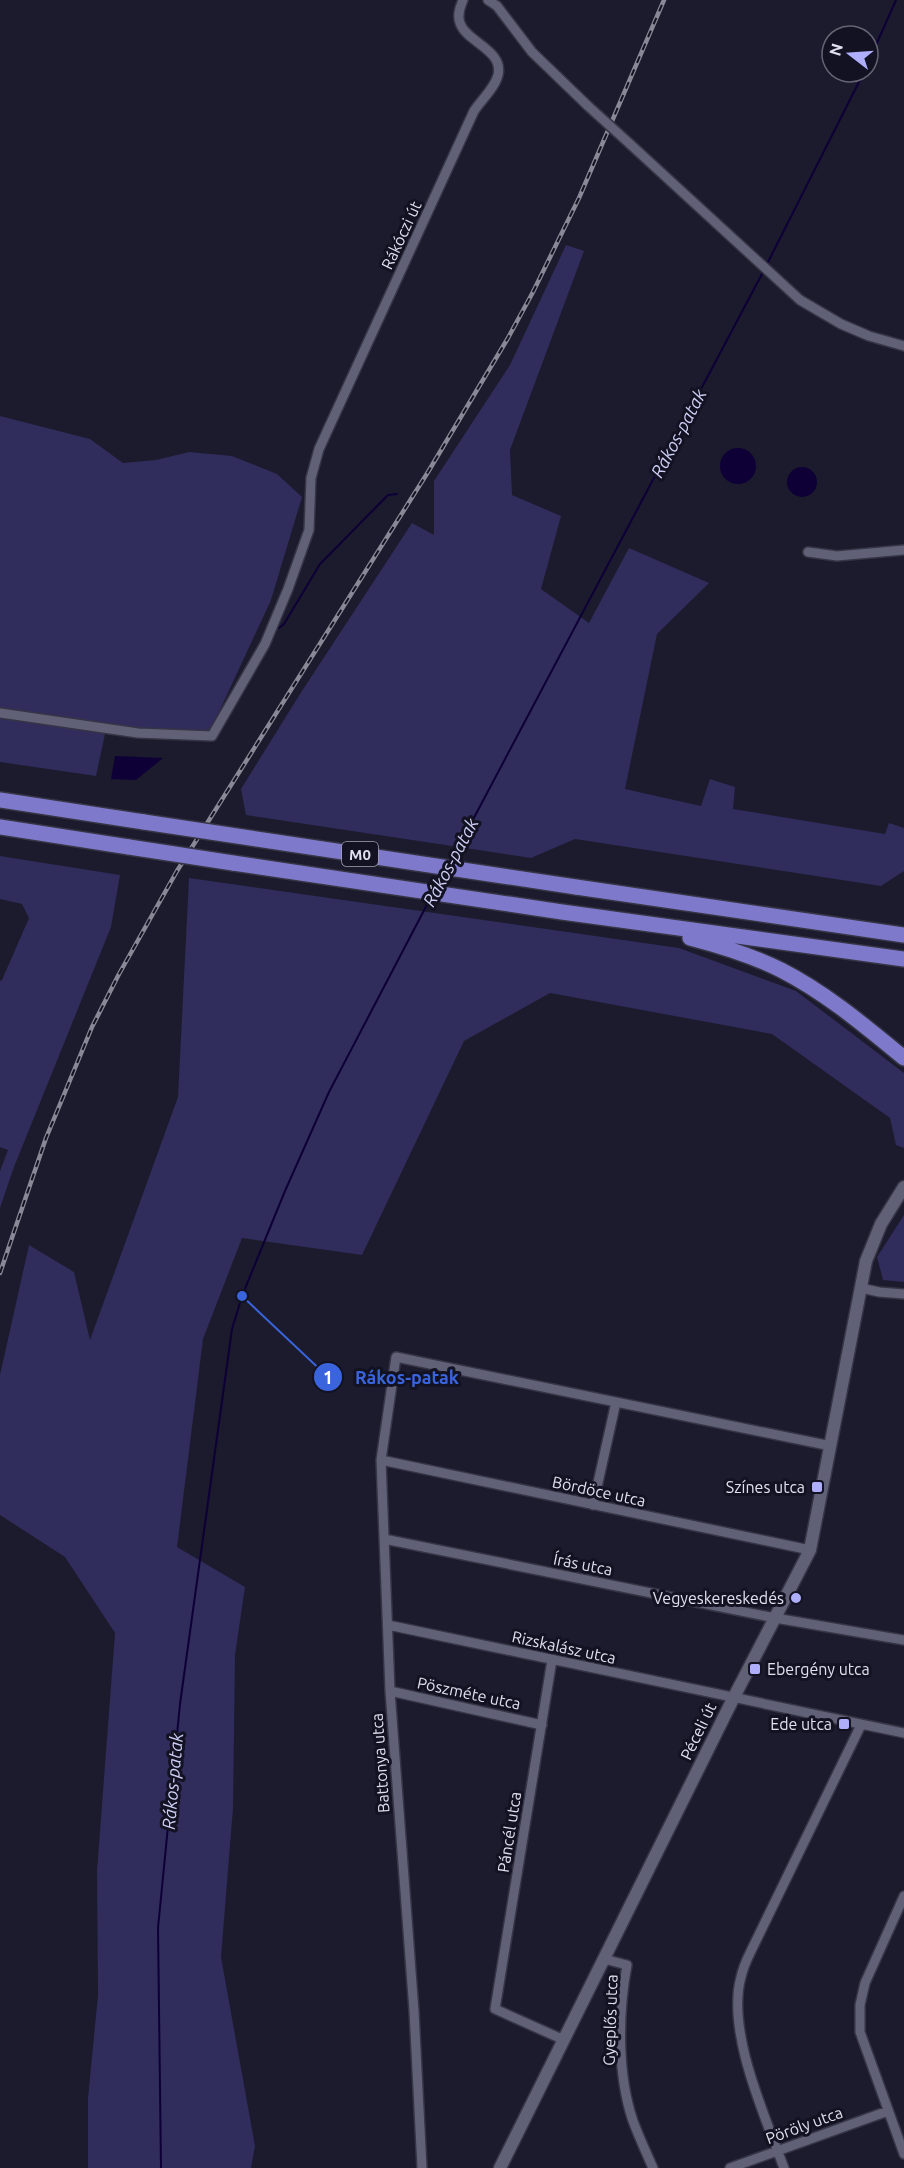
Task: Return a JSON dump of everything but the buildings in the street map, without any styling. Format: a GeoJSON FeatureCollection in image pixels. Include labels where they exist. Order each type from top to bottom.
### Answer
{"type":"FeatureCollection","features":[{"type":"Feature","properties":{"kind":"highway","name":"M0"},"geometry":{"type":"LineString","coordinates":[[0,800],[904,935]]}},
{"type":"Feature","properties":{"kind":"highway","name":"M0"},"geometry":{"type":"LineString","coordinates":[[0,827],[562,912],[904,959]]}},
{"type":"Feature","properties":{"kind":"highway"},"geometry":{"type":"LineString","coordinates":[[632,922],[734,950],[781,970],[824,995],[904,1058]]}},
{"type":"Feature","properties":{"kind":"main road","name":"Péceli út"},"geometry":{"type":"LineString","coordinates":[[500,2168],[734,1697],[810,1550],[866,1261],[888,1211],[904,1187]]}},
{"type":"Feature","properties":{"kind":"street"},"geometry":{"type":"LineString","coordinates":[[488,0],[497,6],[532,52],[778,282],[800,300],[830,318],[869,336],[904,346]]}},
{"type":"Feature","properties":{"kind":"street"},"geometry":{"type":"LineString","coordinates":[[502,0],[508,19]]}},
{"type":"Feature","properties":{"kind":"street","name":"Rákóczi út"},"geometry":{"type":"LineString","coordinates":[[0,713],[138,734],[212,736],[265,644],[288,590],[309,530],[311,478],[319,449],[474,111],[499,74],[494,58],[462,28],[459,20],[463,3]]}},
{"type":"Feature","properties":{"kind":"street"},"geometry":{"type":"LineString","coordinates":[[808,552],[837,556],[904,550]]}},
{"type":"Feature","properties":{"kind":"street"},"geometry":{"type":"LineString","coordinates":[[861,1288],[904,1294]]}},
{"type":"Feature","properties":{"kind":"street","name":"Battonya utca"},"geometry":{"type":"LineString","coordinates":[[422,2168],[414,2011],[390,1691],[381,1460],[396,1357],[616,1402]]}},
{"type":"Feature","properties":{"kind":"street"},"geometry":{"type":"LineString","coordinates":[[593,1505],[616,1402],[831,1446]]}},
{"type":"Feature","properties":{"kind":"street","name":"Bördöce utca"},"geometry":{"type":"LineString","coordinates":[[381,1460],[810,1550]]}},
{"type":"Feature","properties":{"kind":"street","name":"Írás utca"},"geometry":{"type":"LineString","coordinates":[[384,1539],[775,1618],[904,1640]]}},
{"type":"Feature","properties":{"kind":"street","name":"Rizskalász utca"},"geometry":{"type":"LineString","coordinates":[[388,1625],[734,1697]]}},
{"type":"Feature","properties":{"kind":"street","name":"Páncél utca"},"geometry":{"type":"LineString","coordinates":[[552,1660],[495,2010],[564,2040]]}},
{"type":"Feature","properties":{"kind":"street","name":"Pöszméte utca"},"geometry":{"type":"LineString","coordinates":[[390,1691],[542,1725]]}},
{"type":"Feature","properties":{"kind":"street"},"geometry":{"type":"LineString","coordinates":[[734,1697],[904,1733]]}},
{"type":"Feature","properties":{"kind":"street"},"geometry":{"type":"LineString","coordinates":[[784,2168],[744,2055],[737,2016],[740,1978],[861,1725]]}},
{"type":"Feature","properties":{"kind":"street"},"geometry":{"type":"LineString","coordinates":[[904,1896],[865,1983],[860,2005],[860,2032],[904,2154]]}},
{"type":"Feature","properties":{"kind":"street","name":"Gyeplős utca"},"geometry":{"type":"LineString","coordinates":[[604,1959],[627,1965],[622,1990],[621,2066],[632,2120],[653,2168]]}},
{"type":"Feature","properties":{"kind":"street","name":"Pöröly utca"},"geometry":{"type":"LineString","coordinates":[[730,2168],[888,2111]]}},
{"type":"Feature","properties":{"kind":"shaded area"},"geometry":{"type":"Polygon","coordinates":[[[566,245],[584,251],[510,450],[512,495],[561,516],[541,589],[589,623],[629,548],[709,583],[657,634],[625,789],[701,806],[710,779],[735,787],[733,809],[885,834],[889,823],[904,828],[904,871],[881,886],[575,839],[531,858],[246,815],[241,789],[412,523],[434,535],[434,481],[510,365],[566,245]]]}},
{"type":"Feature","properties":{"kind":"shaded area"},"geometry":{"type":"Polygon","coordinates":[[[0,416],[90,439],[123,463],[156,460],[189,452],[232,456],[277,474],[302,497],[271,600],[207,738],[105,734],[96,776],[0,762],[0,416]]]}},
{"type":"Feature","properties":{"kind":"shaded area"},"geometry":{"type":"Polygon","coordinates":[[[738,448],[751,453],[756,466],[751,479],[738,484],[725,479],[720,466],[725,453],[738,448]]]}},
{"type":"Feature","properties":{"kind":"shaded area"},"geometry":{"type":"Polygon","coordinates":[[[802,467],[813,471],[817,482],[813,493],[802,497],[791,493],[787,482],[791,471],[802,467]]]}},
{"type":"Feature","properties":{"kind":"shaded area"},"geometry":{"type":"Polygon","coordinates":[[[115,756],[163,758],[136,780],[111,779],[115,756]]]}},
{"type":"Feature","properties":{"kind":"shaded area"},"geometry":{"type":"Polygon","coordinates":[[[0,856],[120,875],[111,927],[14,1167],[0,1208],[0,1171],[8,1150],[0,1147],[0,981],[29,918],[22,904],[0,899],[0,856]]]}},
{"type":"Feature","properties":{"kind":"shaded area"},"geometry":{"type":"Polygon","coordinates":[[[189,878],[679,948],[796,991],[904,1073],[904,1148],[896,1145],[890,1118],[772,1034],[550,993],[464,1041],[362,1255],[242,1238],[203,1339],[177,1547],[245,1587],[235,1655],[233,1808],[221,1957],[255,2146],[251,2168],[88,2168],[88,2098],[98,1995],[97,1871],[115,1633],[65,1557],[0,1515],[0,1375],[29,1245],[74,1272],[90,1340],[178,1097],[189,878]]]}},
{"type":"Feature","properties":{"kind":"shaded area"},"geometry":{"type":"Polygon","coordinates":[[[904,1215],[904,1282],[883,1280],[877,1257],[904,1215]]]}},
{"type":"Feature","properties":{"kind":"waterway","name":"Rákos-patak"},"geometry":{"type":"LineString","coordinates":[[880,36],[896,0]]}},
{"type":"Feature","properties":{"kind":"waterway","name":"Rákos-patak"},"geometry":{"type":"LineString","coordinates":[[767,264],[858,84]]}},
{"type":"Feature","properties":{"kind":"waterway","name":"Rákos-patak"},"geometry":{"type":"LineString","coordinates":[[450,863],[763,272]]}},
{"type":"Feature","properties":{"kind":"waterway"},"geometry":{"type":"LineString","coordinates":[[279,628],[284,624],[320,564],[388,495],[397,494]]}},
{"type":"Feature","properties":{"kind":"waterway","name":"Rákos-patak"},"geometry":{"type":"LineString","coordinates":[[437,887],[444,873]]}},
{"type":"Feature","properties":{"kind":"waterway","name":"Rákos-patak"},"geometry":{"type":"LineString","coordinates":[[161,2168],[158,1928],[180,1704],[232,1329],[242,1296],[329,1092],[431,897]]}},
{"type":"Feature","properties":{"kind":"railway"},"geometry":{"type":"LineString","coordinates":[[0,1273],[46,1138],[92,1027],[119,974],[177,871],[428,472],[508,338],[579,198],[664,0]]}},
{"type":"Feature","properties":{"kind":"place","name":"Rákos-patak"},"geometry":{"type":"Point","coordinates":[242,1296]}},
{"type":"Feature","properties":{"kind":"place","name":"Színes utca"},"geometry":{"type":"Point","coordinates":[817,1487]}},
{"type":"Feature","properties":{"kind":"place","name":"Vegyeskereskedés"},"geometry":{"type":"Point","coordinates":[796,1598]}},
{"type":"Feature","properties":{"kind":"place","name":"Ebergény utca"},"geometry":{"type":"Point","coordinates":[755,1669]}},
{"type":"Feature","properties":{"kind":"place","name":"Ede utca"},"geometry":{"type":"Point","coordinates":[844,1724]}}]}
